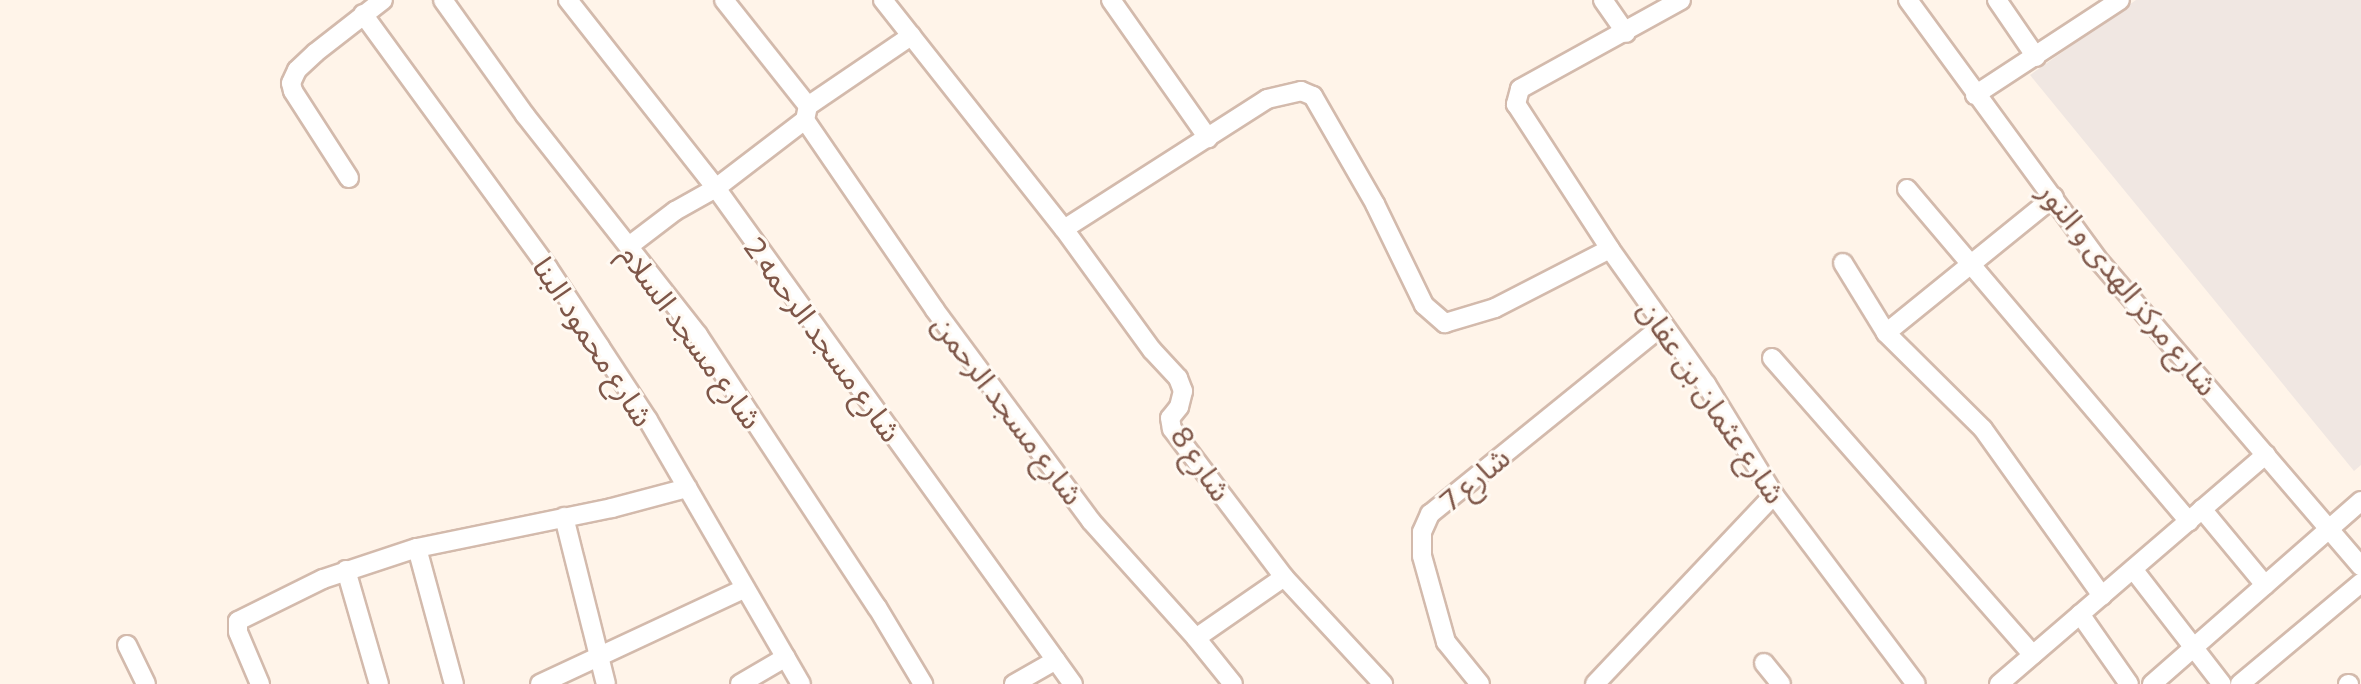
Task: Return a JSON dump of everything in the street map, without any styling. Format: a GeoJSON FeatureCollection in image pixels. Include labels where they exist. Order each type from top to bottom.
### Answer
{"type":"FeatureCollection","features":[{"type":"Feature","properties":{"kind":"street"},"geometry":{"type":"LineString","coordinates":[[349,178],[293,91],[291,83],[297,70],[315,53],[383,0]]}},
{"type":"Feature","properties":{"kind":"street","name":"شارع مسجد السلام"},"geometry":{"type":"LineString","coordinates":[[443,0],[525,115],[629,246],[733,387],[877,607],[923,684]]}},
{"type":"Feature","properties":{"kind":"street","name":"شارع مسجد الرحمه 2"},"geometry":{"type":"LineString","coordinates":[[568,0],[716,188],[1073,684]]}},
{"type":"Feature","properties":{"kind":"street","name":"شارع مسجد الرحمن"},"geometry":{"type":"LineString","coordinates":[[724,0],[806,113],[935,310],[1091,521],[1233,684]]}},
{"type":"Feature","properties":{"kind":"street","name":"شارع 8"},"geometry":{"type":"LineString","coordinates":[[883,0],[1064,229],[1152,350],[1181,383],[1181,401],[1170,418],[1172,429],[1284,577],[1370,679]]}},
{"type":"Feature","properties":{"kind":"street"},"geometry":{"type":"LineString","coordinates":[[1111,0],[1208,138]]}},
{"type":"Feature","properties":{"kind":"street"},"geometry":{"type":"LineString","coordinates":[[1603,0],[1626,33],[1681,0]]}},
{"type":"Feature","properties":{"kind":"street","name":"شارع مركز الهدى و النور"},"geometry":{"type":"LineString","coordinates":[[1908,0],[2100,262],[2361,567]]}},
{"type":"Feature","properties":{"kind":"street"},"geometry":{"type":"LineString","coordinates":[[1997,0],[2036,57]]}},
{"type":"Feature","properties":{"kind":"street"},"geometry":{"type":"LineString","coordinates":[[1975,95],[2120,0]]}},
{"type":"Feature","properties":{"kind":"street","name":"شارع محمود البنا"},"geometry":{"type":"LineString","coordinates":[[363,14],[553,276],[648,420],[801,684]]}},
{"type":"Feature","properties":{"kind":"street","name":"شارع عثمان بن عفان"},"geometry":{"type":"LineString","coordinates":[[1626,33],[1520,89],[1516,99],[1520,111],[1610,249],[1706,384],[1774,495],[1916,684]]}},
{"type":"Feature","properties":{"kind":"street"},"geometry":{"type":"LineString","coordinates":[[629,246],[675,211],[716,188],[806,113],[911,36]]}},
{"type":"Feature","properties":{"kind":"street"},"geometry":{"type":"LineString","coordinates":[[1064,229],[1279,94],[1301,91],[1313,96],[1375,204],[1424,305],[1445,323],[1495,308],[1610,249]]}},
{"type":"Feature","properties":{"kind":"street"},"geometry":{"type":"LineString","coordinates":[[1907,189],[1969,264],[2195,515],[2265,585]]}},
{"type":"Feature","properties":{"kind":"street"},"geometry":{"type":"LineString","coordinates":[[1886,333],[2054,197]]}},
{"type":"Feature","properties":{"kind":"street"},"geometry":{"type":"LineString","coordinates":[[1843,263],[1886,333],[1983,429],[2102,596]]}},
{"type":"Feature","properties":{"kind":"street","name":"شارع 7"},"geometry":{"type":"LineString","coordinates":[[1480,684],[1446,642],[1422,556],[1422,532],[1430,514],[1663,325]]}},
{"type":"Feature","properties":{"kind":"street"},"geometry":{"type":"LineString","coordinates":[[1772,358],[2033,655]]}},
{"type":"Feature","properties":{"kind":"street"},"geometry":{"type":"LineString","coordinates":[[2009,681],[2033,655],[2266,454]]}},
{"type":"Feature","properties":{"kind":"street"},"geometry":{"type":"LineString","coordinates":[[260,684],[238,632],[238,621],[346,570],[417,548],[687,488]]}},
{"type":"Feature","properties":{"kind":"street"},"geometry":{"type":"LineString","coordinates":[[1595,684],[1774,495]]}},
{"type":"Feature","properties":{"kind":"street"},"geometry":{"type":"LineString","coordinates":[[2152,684],[2361,501]]}},
{"type":"Feature","properties":{"kind":"street"},"geometry":{"type":"LineString","coordinates":[[564,517],[606,684]]}},
{"type":"Feature","properties":{"kind":"street"},"geometry":{"type":"LineString","coordinates":[[417,548],[454,684]]}},
{"type":"Feature","properties":{"kind":"street"},"geometry":{"type":"LineString","coordinates":[[2133,569],[2222,684]]}},
{"type":"Feature","properties":{"kind":"street"},"geometry":{"type":"LineString","coordinates":[[346,570],[379,684]]}},
{"type":"Feature","properties":{"kind":"street"},"geometry":{"type":"LineString","coordinates":[[1196,638],[1284,577]]}},
{"type":"Feature","properties":{"kind":"street"},"geometry":{"type":"LineString","coordinates":[[2250,681],[2360,587]]}},
{"type":"Feature","properties":{"kind":"street"},"geometry":{"type":"LineString","coordinates":[[540,684],[598,660],[744,589]]}},
{"type":"Feature","properties":{"kind":"street"},"geometry":{"type":"LineString","coordinates":[[2080,614],[2129,684]]}},
{"type":"Feature","properties":{"kind":"street"},"geometry":{"type":"LineString","coordinates":[[127,645],[146,684]]}},
{"type":"Feature","properties":{"kind":"street"},"geometry":{"type":"LineString","coordinates":[[740,684],[786,657]]}},
{"type":"Feature","properties":{"kind":"street"},"geometry":{"type":"LineString","coordinates":[[1014,684],[1056,660]]}},
{"type":"Feature","properties":{"kind":"street"},"geometry":{"type":"LineString","coordinates":[[1764,663],[1781,684]]}},
{"type":"Feature","properties":{"kind":"shaded area"},"geometry":{"type":"Polygon","coordinates":[[[2136,0],[2361,0],[2361,465],[2354,471],[2030,75],[2136,0]]]}}]}
